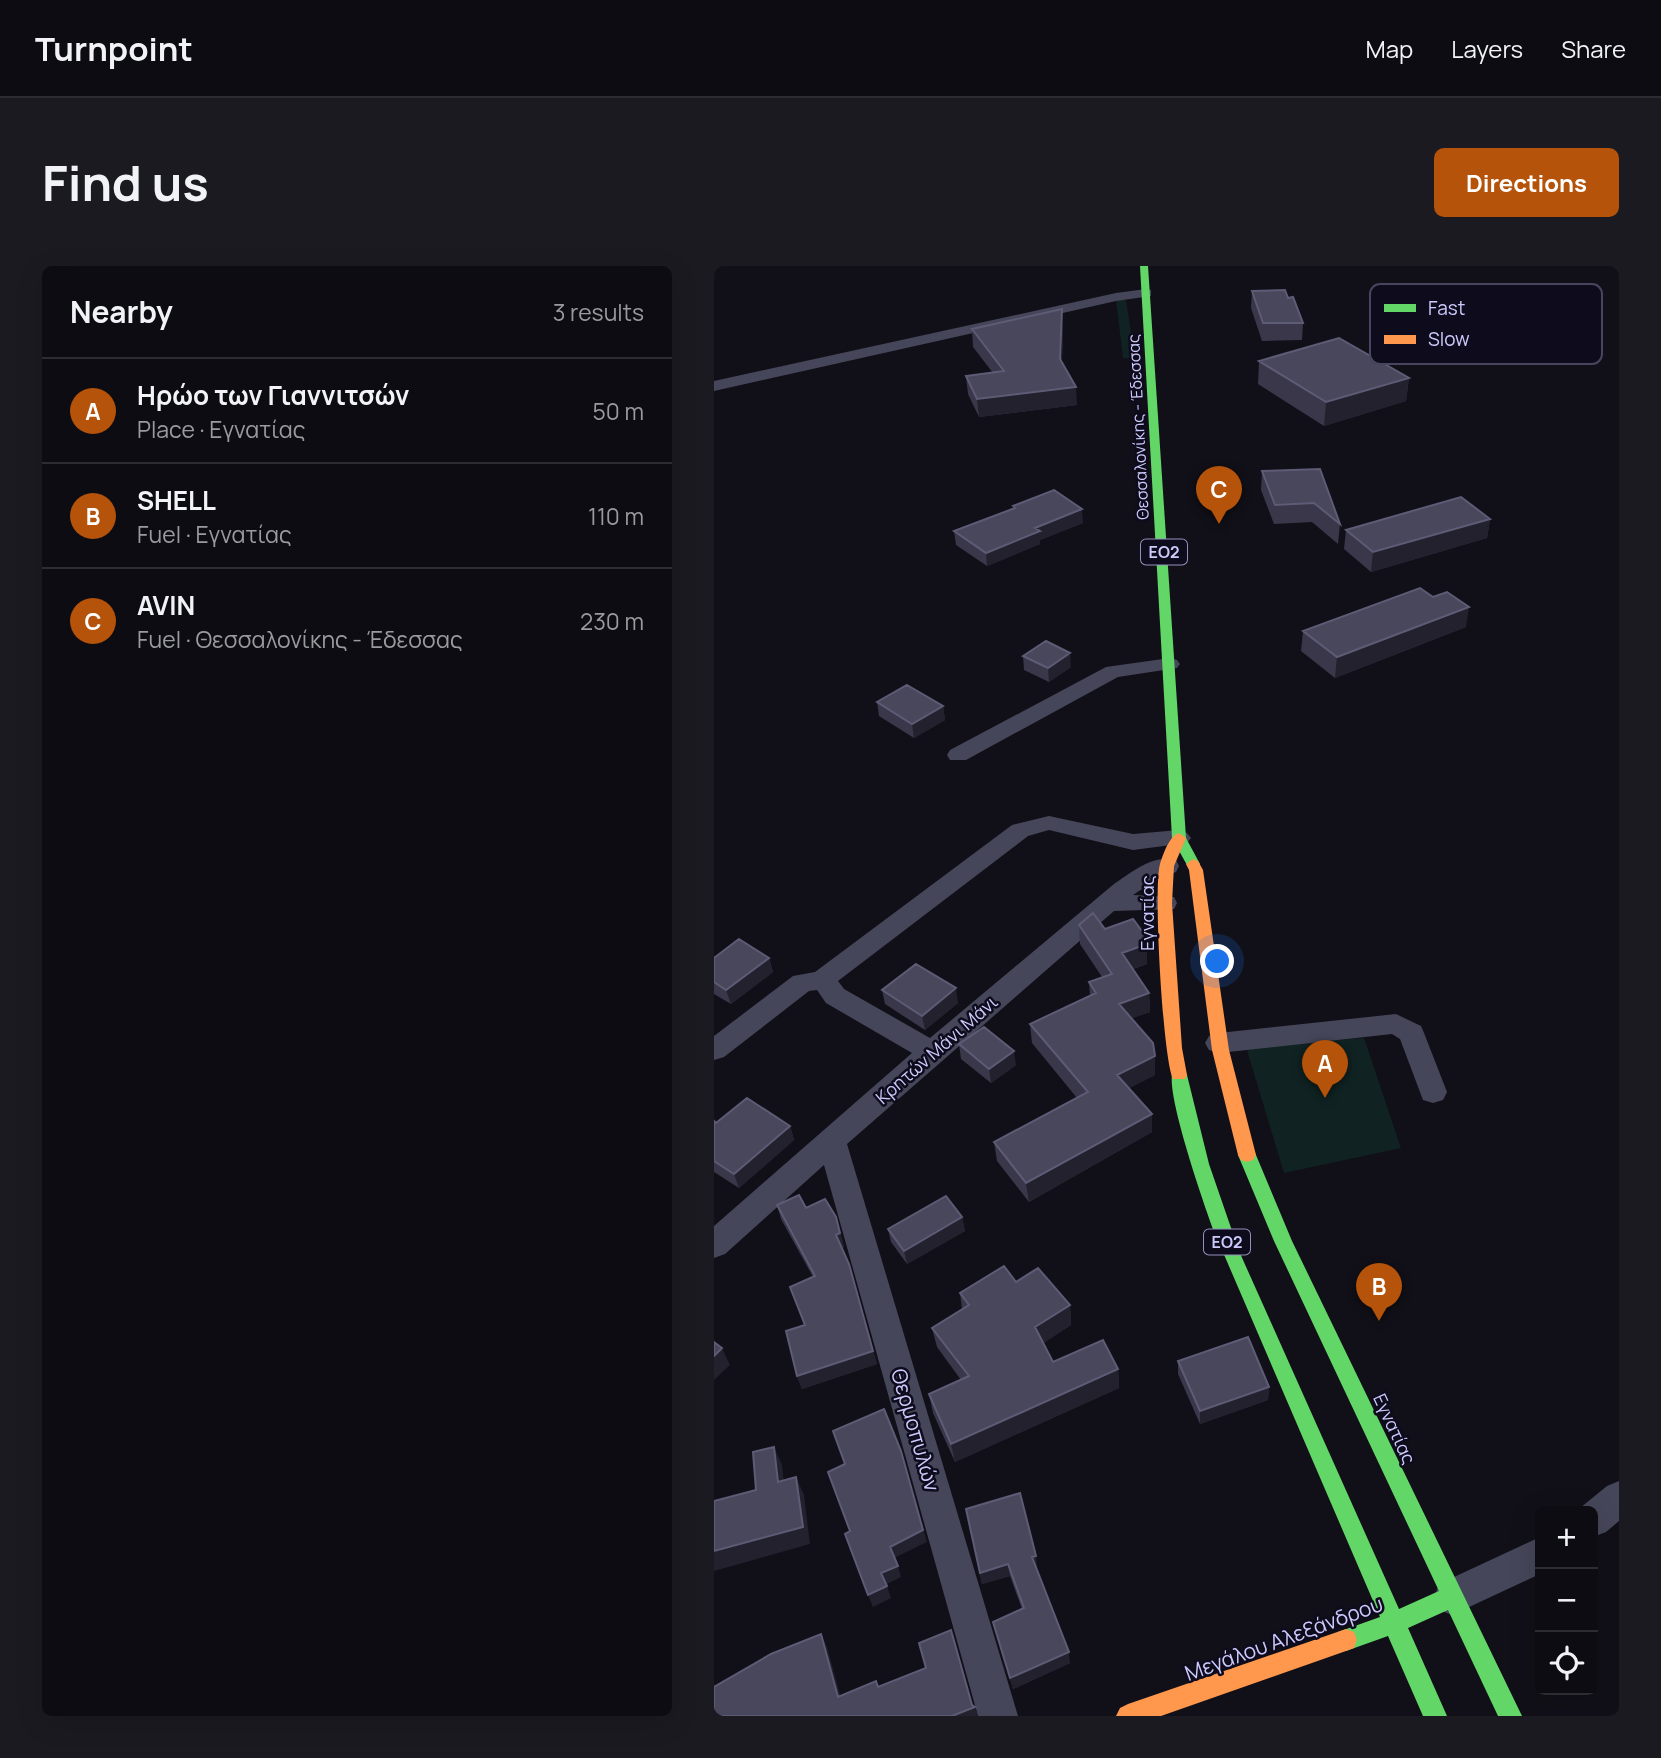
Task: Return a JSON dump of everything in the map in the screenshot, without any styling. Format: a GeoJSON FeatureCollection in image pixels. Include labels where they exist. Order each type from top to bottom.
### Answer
{"type":"FeatureCollection","features":[{"type":"Feature","properties":{"kind":"main road","name":"Θεσσαλονίκης - Έδεσσας"},"geometry":{"type":"LineString","coordinates":[[1144,266],[1179,838]]}},
{"type":"Feature","properties":{"kind":"main road","name":"Εγνατίας"},"geometry":{"type":"LineString","coordinates":[[1179,838],[1167,866],[1165,904],[1174,1048],[1187,1126],[1204,1183],[1230,1251],[1435,1716]]}},
{"type":"Feature","properties":{"kind":"main road","name":"Εγνατίας"},"geometry":{"type":"LineString","coordinates":[[1179,838],[1196,870],[1219,1043],[1235,1119],[1255,1178],[1510,1716]]}},
{"type":"Feature","properties":{"kind":"main road","name":"Μεγάλου Αλεξάνδρου"},"geometry":{"type":"LineString","coordinates":[[1128,1716],[1393,1622],[1452,1597]]}},
{"type":"Feature","properties":{"kind":"street"},"geometry":{"type":"LineString","coordinates":[[714,386],[1116,297],[1146,293]]}},
{"type":"Feature","properties":{"kind":"street"},"geometry":{"type":"LineString","coordinates":[[958,755],[1113,671],[1170,664]]}},
{"type":"Feature","properties":{"kind":"street"},"geometry":{"type":"LineString","coordinates":[[932,1052],[835,996],[829,989],[826,975],[1020,830],[1049,823],[1133,842],[1179,838]]}},
{"type":"Feature","properties":{"kind":"street","name":"Κρητών Μάνι Μάνι"},"geometry":{"type":"LineString","coordinates":[[714,1245],[932,1052],[1108,903],[1151,871],[1167,866]]}},
{"type":"Feature","properties":{"kind":"street"},"geometry":{"type":"LineString","coordinates":[[1108,903],[1165,904]]}},
{"type":"Feature","properties":{"kind":"street"},"geometry":{"type":"LineString","coordinates":[[714,1050],[802,983],[826,979]]}},
{"type":"Feature","properties":{"kind":"street"},"geometry":{"type":"LineString","coordinates":[[1219,1043],[1396,1024],[1411,1033],[1433,1092]]}},
{"type":"Feature","properties":{"kind":"street","name":"Θερμοπυλών"},"geometry":{"type":"LineString","coordinates":[[832,1143],[998,1716]]}},
{"type":"Feature","properties":{"kind":"street"},"geometry":{"type":"LineString","coordinates":[[1598,1516],[1619,1498]]}},
{"type":"Feature","properties":{"kind":"street"},"geometry":{"type":"LineString","coordinates":[[1452,1597],[1535,1557]]}},
{"type":"Feature","properties":{"kind":"shaded area"},"geometry":{"type":"Polygon","coordinates":[[[1116,300],[1126,300],[1135,358],[1123,358],[1116,300]]]}},
{"type":"Feature","properties":{"kind":"shaded area"},"geometry":{"type":"Polygon","coordinates":[[[1364,1038],[1401,1148],[1284,1173],[1246,1047],[1364,1038]]]}},
{"type":"Feature","properties":{"kind":"building"},"geometry":{"type":"Polygon","coordinates":[[[1285,290],[1288,298],[1293,297],[1303,323],[1263,323],[1252,291],[1285,290]]]}},
{"type":"Feature","properties":{"kind":"building"},"geometry":{"type":"Polygon","coordinates":[[[1062,309],[1060,359],[1076,387],[977,399],[966,376],[1004,371],[972,329],[1062,309]]]}},
{"type":"Feature","properties":{"kind":"building"},"geometry":{"type":"Polygon","coordinates":[[[1339,338],[1370,356],[1370,364],[1384,364],[1409,378],[1326,402],[1259,361],[1339,338]]]}},
{"type":"Feature","properties":{"kind":"building"},"geometry":{"type":"Polygon","coordinates":[[[1320,469],[1340,524],[1314,503],[1275,505],[1262,471],[1320,469]]]}},
{"type":"Feature","properties":{"kind":"building"},"geometry":{"type":"Polygon","coordinates":[[[1054,490],[1082,509],[1035,528],[1040,531],[986,553],[954,531],[1015,508],[1013,506],[1054,490]]]}},
{"type":"Feature","properties":{"kind":"building"},"geometry":{"type":"Polygon","coordinates":[[[1461,497],[1490,519],[1373,552],[1346,530],[1461,497]]]}},
{"type":"Feature","properties":{"kind":"building"},"geometry":{"type":"Polygon","coordinates":[[[1420,588],[1433,597],[1447,592],[1469,607],[1337,657],[1303,631],[1420,588]]]}},
{"type":"Feature","properties":{"kind":"building"},"geometry":{"type":"Polygon","coordinates":[[[1046,641],[1070,653],[1048,668],[1023,656],[1046,641]]]}},
{"type":"Feature","properties":{"kind":"building"},"geometry":{"type":"Polygon","coordinates":[[[907,685],[943,706],[912,724],[877,702],[907,685]]]}},
{"type":"Feature","properties":{"kind":"building"},"geometry":{"type":"Polygon","coordinates":[[[1093,913],[1105,929],[1133,919],[1147,938],[1147,944],[1122,953],[1149,993],[1119,1004],[1153,1043],[1155,1056],[1117,1075],[1152,1114],[1026,1183],[994,1142],[1088,1092],[1030,1024],[1096,993],[1089,982],[1112,974],[1079,925],[1093,913]]]}},
{"type":"Feature","properties":{"kind":"building"},"geometry":{"type":"Polygon","coordinates":[[[739,939],[769,958],[726,990],[714,982],[714,958],[739,939]]]}},
{"type":"Feature","properties":{"kind":"building"},"geometry":{"type":"Polygon","coordinates":[[[916,964],[956,988],[922,1016],[882,990],[916,964]]]}},
{"type":"Feature","properties":{"kind":"building"},"geometry":{"type":"Polygon","coordinates":[[[984,1027],[1014,1051],[989,1069],[959,1044],[984,1027]]]}},
{"type":"Feature","properties":{"kind":"building"},"geometry":{"type":"Polygon","coordinates":[[[747,1098],[790,1126],[734,1174],[714,1161],[714,1121],[716,1123],[747,1098]]]}},
{"type":"Feature","properties":{"kind":"building"},"geometry":{"type":"Polygon","coordinates":[[[799,1195],[806,1208],[825,1199],[836,1217],[840,1233],[836,1235],[849,1264],[873,1351],[797,1376],[786,1331],[805,1325],[790,1287],[815,1276],[777,1205],[799,1195]]]}},
{"type":"Feature","properties":{"kind":"building"},"geometry":{"type":"Polygon","coordinates":[[[946,1196],[962,1217],[904,1251],[888,1229],[946,1196]]]}},
{"type":"Feature","properties":{"kind":"building"},"geometry":{"type":"Polygon","coordinates":[[[1004,1266],[1016,1282],[1038,1268],[1070,1305],[1035,1327],[1053,1362],[1103,1340],[1118,1369],[951,1444],[929,1394],[969,1376],[932,1328],[969,1305],[960,1293],[1004,1266]]]}},
{"type":"Feature","properties":{"kind":"building"},"geometry":{"type":"Polygon","coordinates":[[[1248,1337],[1269,1387],[1200,1411],[1178,1361],[1248,1337]]]}},
{"type":"Feature","properties":{"kind":"building"},"geometry":{"type":"Polygon","coordinates":[[[714,1342],[722,1348],[714,1356],[714,1342]]]}},
{"type":"Feature","properties":{"kind":"building"},"geometry":{"type":"Polygon","coordinates":[[[884,1409],[901,1451],[923,1530],[890,1547],[898,1566],[881,1573],[887,1586],[868,1595],[845,1534],[850,1531],[828,1472],[845,1464],[833,1431],[884,1409]]]}},
{"type":"Feature","properties":{"kind":"building"},"geometry":{"type":"Polygon","coordinates":[[[774,1447],[778,1482],[796,1477],[803,1527],[714,1551],[714,1501],[756,1490],[753,1452],[774,1447]]]}},
{"type":"Feature","properties":{"kind":"building"},"geometry":{"type":"Polygon","coordinates":[[[1020,1493],[1036,1556],[1032,1557],[1069,1652],[1010,1678],[993,1622],[1024,1608],[1008,1564],[980,1573],[966,1509],[1020,1493]]]}},
{"type":"Feature","properties":{"kind":"building"},"geometry":{"type":"Polygon","coordinates":[[[951,1630],[972,1705],[975,1707],[952,1716],[714,1716],[714,1687],[771,1654],[821,1634],[838,1697],[876,1681],[878,1687],[926,1668],[919,1643],[951,1630]]]}},
{"type":"Feature","properties":{"kind":"traffic: fast"},"geometry":{"type":"LineString","coordinates":[[1144,266],[1179,838],[1193,864]]}},
{"type":"Feature","properties":{"kind":"traffic: fast"},"geometry":{"type":"LineString","coordinates":[[1179,1075],[1200,1164],[1230,1251],[1435,1716]]}},
{"type":"Feature","properties":{"kind":"traffic: fast"},"geometry":{"type":"LineString","coordinates":[[1247,1155],[1283,1241],[1510,1716]]}},
{"type":"Feature","properties":{"kind":"traffic: fast"},"geometry":{"type":"LineString","coordinates":[[1346,1640],[1452,1597]]}},
{"type":"Feature","properties":{"kind":"traffic: slow"},"geometry":{"type":"LineString","coordinates":[[1179,838],[1167,866],[1165,903],[1174,1048],[1179,1075]]}},
{"type":"Feature","properties":{"kind":"traffic: slow"},"geometry":{"type":"LineString","coordinates":[[1193,864],[1221,1050],[1236,1120],[1247,1155]]}},
{"type":"Feature","properties":{"kind":"traffic: slow"},"geometry":{"type":"LineString","coordinates":[[1128,1716],[1346,1640]]}},
{"type":"Feature","properties":{"kind":"place","name":"AVIN"},"geometry":{"type":"Point","coordinates":[1219,524]}},
{"type":"Feature","properties":{"kind":"place","name":"Ηρώο των Γιαννιτσών"},"geometry":{"type":"Point","coordinates":[1325,1098]}},
{"type":"Feature","properties":{"kind":"place","name":"SHELL"},"geometry":{"type":"Point","coordinates":[1379,1321]}}]}
